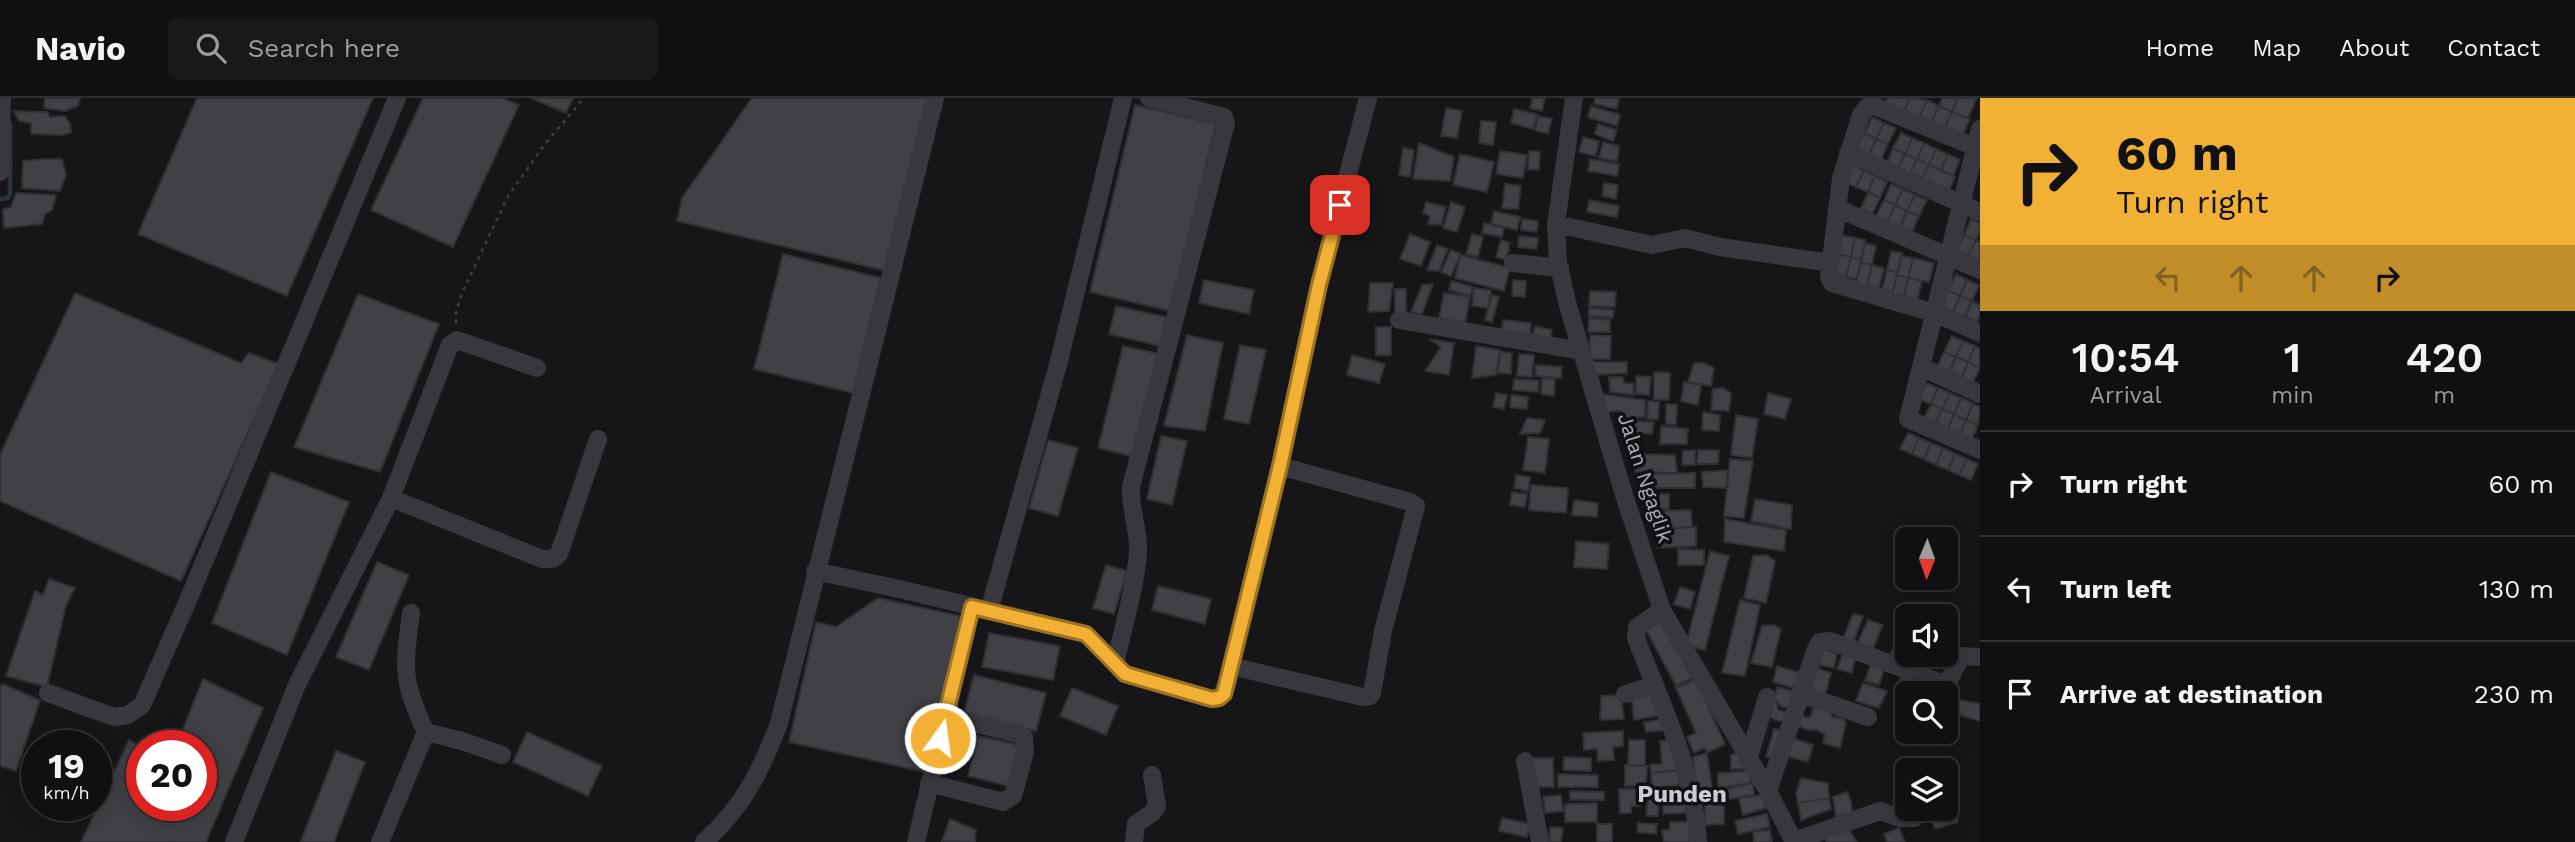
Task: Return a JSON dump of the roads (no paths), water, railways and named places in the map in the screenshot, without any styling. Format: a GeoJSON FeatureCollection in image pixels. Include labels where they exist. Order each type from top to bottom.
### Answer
{"type":"FeatureCollection","features":[{"type":"Feature","properties":{"kind":"street"},"geometry":{"type":"LineString","coordinates":[[0,172],[2,98]]}},
{"type":"Feature","properties":{"kind":"street"},"geometry":{"type":"LineString","coordinates":[[48,693],[114,717],[128,715],[142,705],[190,598],[397,98]]}},
{"type":"Feature","properties":{"kind":"street"},"geometry":{"type":"LineString","coordinates":[[704,842],[725,824],[751,787],[764,763],[779,723],[935,98]]}},
{"type":"Feature","properties":{"kind":"street"},"geometry":{"type":"LineString","coordinates":[[916,842],[946,716],[1059,361],[1123,98]]}},
{"type":"Feature","properties":{"kind":"street"},"geometry":{"type":"LineString","coordinates":[[1115,664],[1137,557],[1131,487],[1226,122],[1224,117],[1149,98]]}},
{"type":"Feature","properties":{"kind":"street"},"geometry":{"type":"LineString","coordinates":[[815,571],[1086,634],[1125,674],[1212,699],[1224,694],[1280,466],[1319,285],[1368,98]]}},
{"type":"Feature","properties":{"kind":"street","name":"Jalan Ngaglik"},"geometry":{"type":"LineString","coordinates":[[1574,98],[1556,224],[1560,268],[1624,495],[1662,610],[1768,791],[1794,842]]}},
{"type":"Feature","properties":{"kind":"street"},"geometry":{"type":"LineString","coordinates":[[1978,148],[1874,106],[1867,107],[1861,115],[1841,178],[1829,277],[1832,284],[1934,313],[1980,333]]}},
{"type":"Feature","properties":{"kind":"street"},"geometry":{"type":"LineString","coordinates":[[1980,129],[1978,148],[1960,204],[1908,418],[1980,450]]}},
{"type":"Feature","properties":{"kind":"street"},"geometry":{"type":"LineString","coordinates":[[1848,153],[1980,212]]}},
{"type":"Feature","properties":{"kind":"street"},"geometry":{"type":"LineString","coordinates":[[1837,208],[1980,270]]}},
{"type":"Feature","properties":{"kind":"street"},"geometry":{"type":"LineString","coordinates":[[1556,224],[1652,245],[1685,238],[1720,247],[1831,263]]}},
{"type":"Feature","properties":{"kind":"street"},"geometry":{"type":"LineString","coordinates":[[1513,263],[1560,268]]}},
{"type":"Feature","properties":{"kind":"street"},"geometry":{"type":"LineString","coordinates":[[1399,320],[1582,351]]}},
{"type":"Feature","properties":{"kind":"street"},"geometry":{"type":"LineString","coordinates":[[234,842],[297,685],[391,498],[450,345],[457,340],[537,368]]}},
{"type":"Feature","properties":{"kind":"street"},"geometry":{"type":"LineString","coordinates":[[1921,367],[1980,394]]}},
{"type":"Feature","properties":{"kind":"street"},"geometry":{"type":"LineString","coordinates":[[391,498],[542,559],[553,559],[559,554],[598,439]]}},
{"type":"Feature","properties":{"kind":"street"},"geometry":{"type":"LineString","coordinates":[[1231,666],[1363,697],[1372,693],[1384,631],[1416,506],[1410,502],[1280,466]]}},
{"type":"Feature","properties":{"kind":"street"},"geometry":{"type":"LineString","coordinates":[[1662,610],[1637,627],[1636,631],[1687,769],[1697,820],[1698,842]]}},
{"type":"Feature","properties":{"kind":"street"},"geometry":{"type":"LineString","coordinates":[[380,842],[426,732],[410,700],[405,676],[404,663],[411,613]]}},
{"type":"Feature","properties":{"kind":"street"},"geometry":{"type":"LineString","coordinates":[[1768,791],[1820,642],[1825,641],[1944,684],[1948,682],[1961,656],[1980,657]]}},
{"type":"Feature","properties":{"kind":"street"},"geometry":{"type":"LineString","coordinates":[[1625,694],[1654,685]]}},
{"type":"Feature","properties":{"kind":"street"},"geometry":{"type":"LineString","coordinates":[[1801,694],[1868,717]]}},
{"type":"Feature","properties":{"kind":"street"},"geometry":{"type":"LineString","coordinates":[[1748,760],[1767,697]]}},
{"type":"Feature","properties":{"kind":"street"},"geometry":{"type":"LineString","coordinates":[[929,783],[1003,802],[1013,796],[1024,752],[1024,737],[946,716]]}},
{"type":"Feature","properties":{"kind":"street"},"geometry":{"type":"LineString","coordinates":[[426,732],[463,741],[502,755]]}},
{"type":"Feature","properties":{"kind":"street"},"geometry":{"type":"LineString","coordinates":[[1525,761],[1540,842]]}},
{"type":"Feature","properties":{"kind":"street"},"geometry":{"type":"LineString","coordinates":[[1134,842],[1136,824],[1153,813],[1157,806],[1152,775]]}},
{"type":"Feature","properties":{"kind":"street"},"geometry":{"type":"LineString","coordinates":[[1794,842],[1880,811],[1895,816]]}},
{"type":"Feature","properties":{"kind":"waterway"},"geometry":{"type":"LineString","coordinates":[[0,199],[8,198],[10,194],[10,123]]}},
{"type":"Feature","properties":{"kind":"district","name":"Punden"},"geometry":{"type":"Point","coordinates":[1682,794]}}]}
